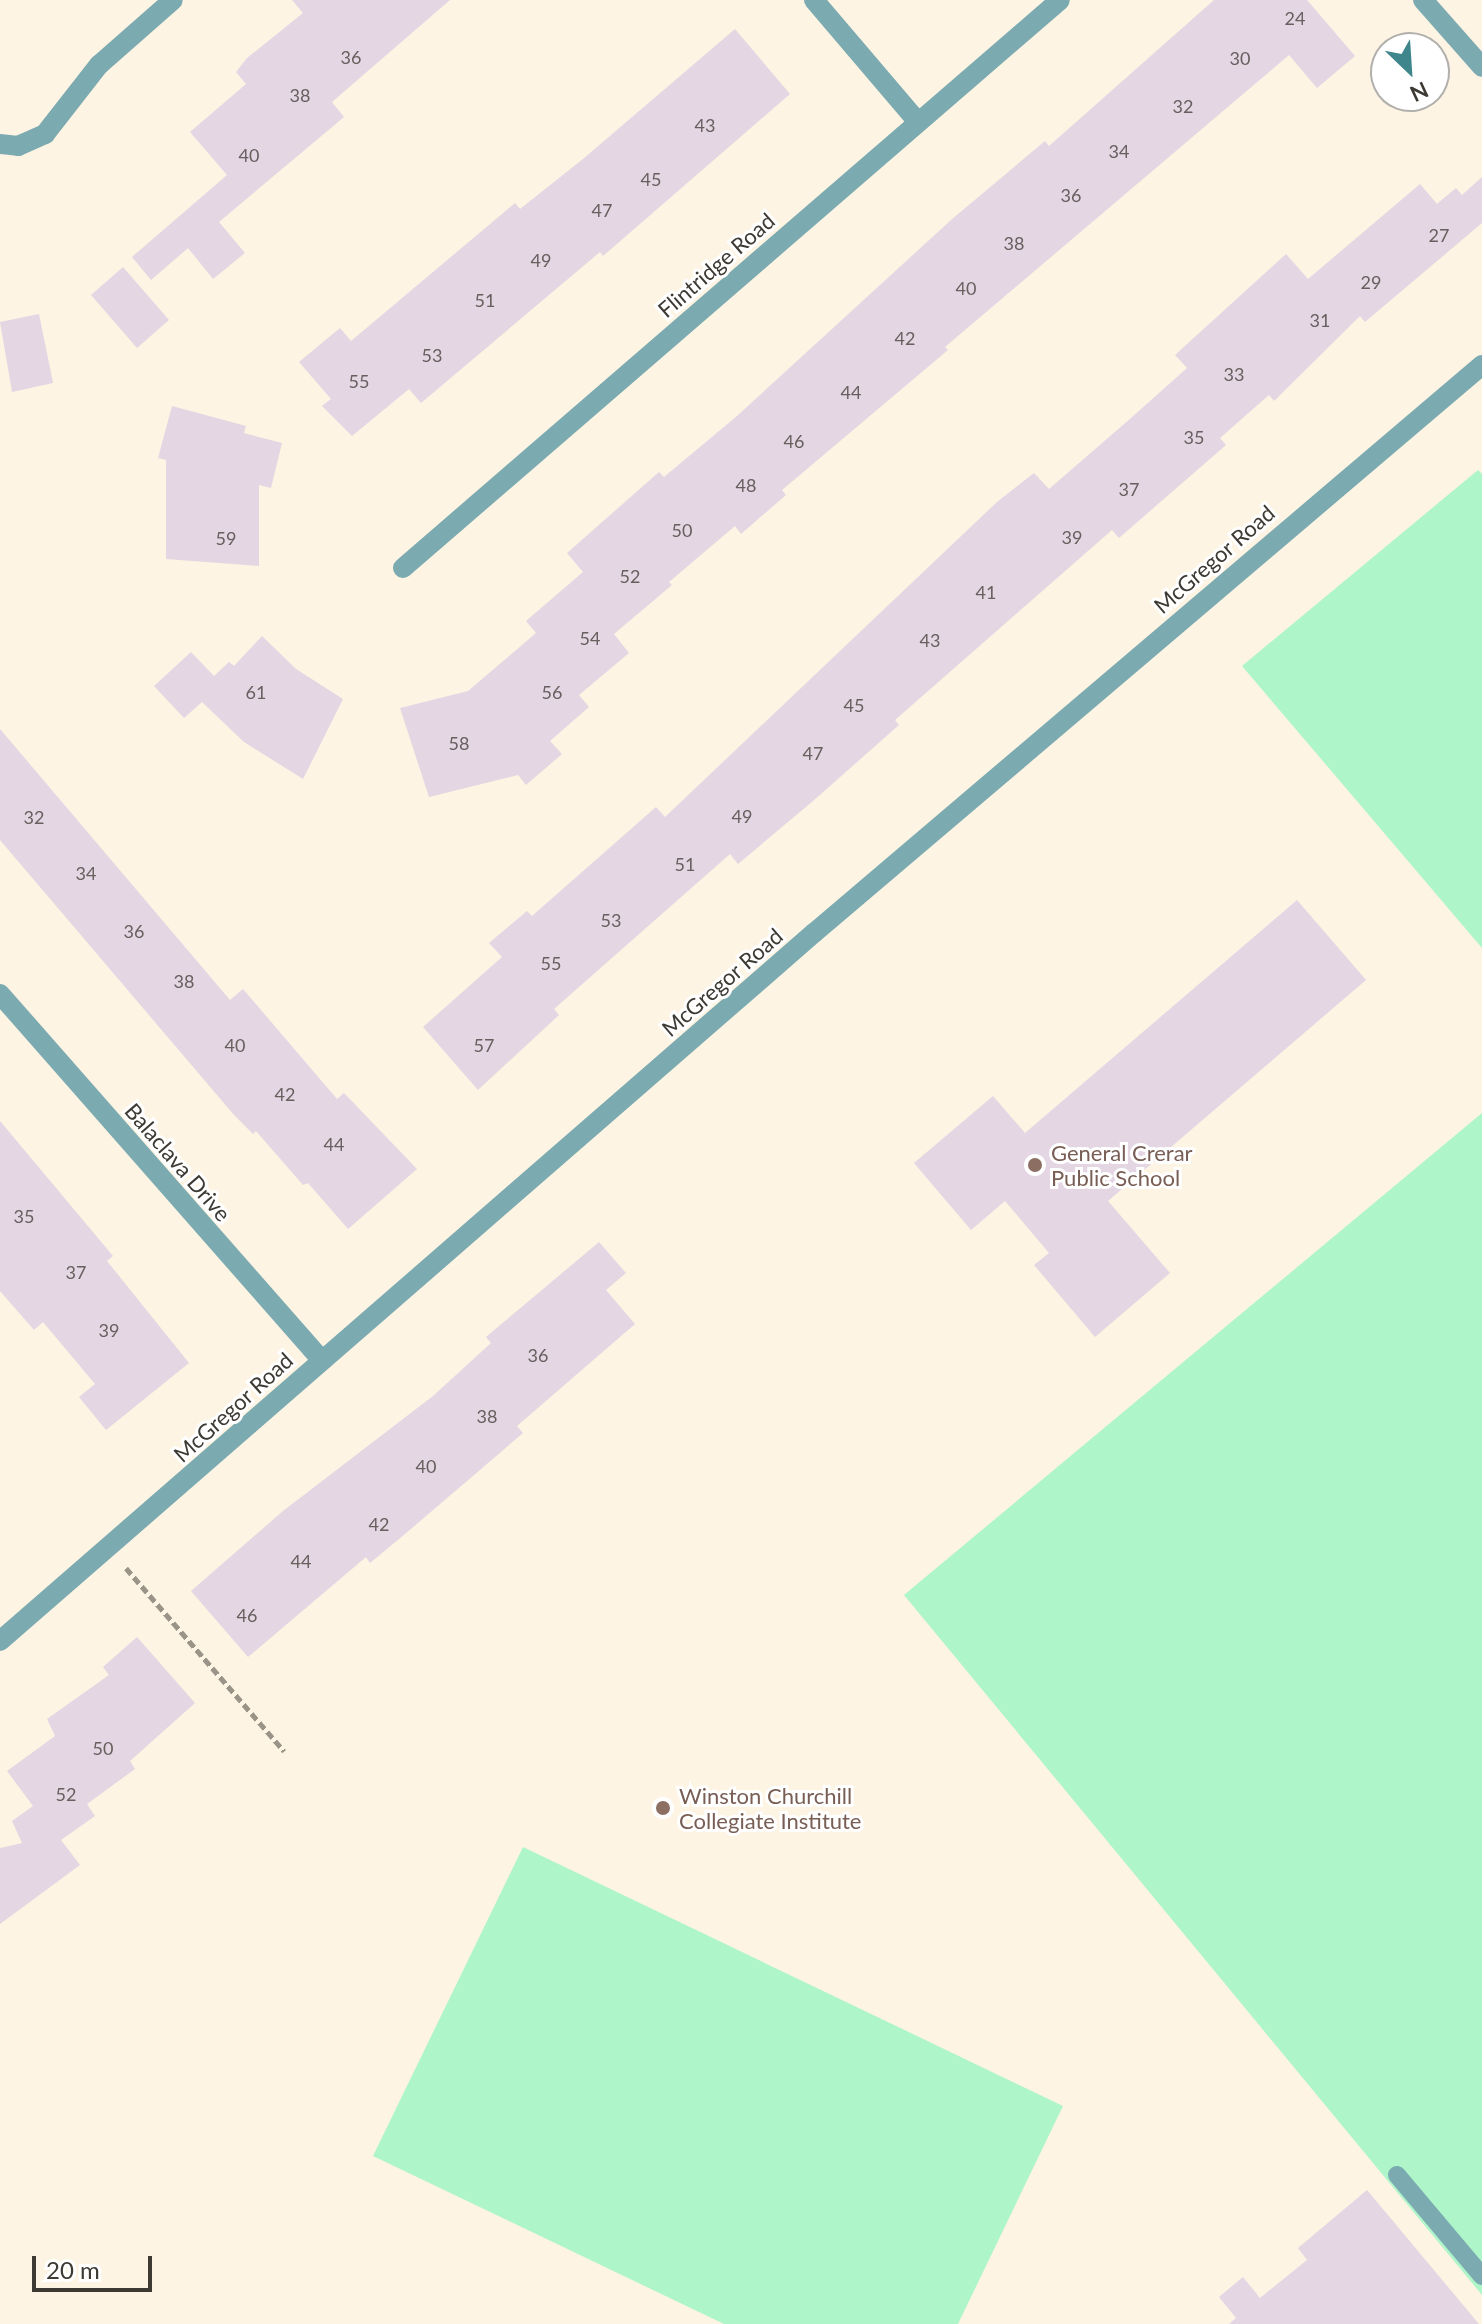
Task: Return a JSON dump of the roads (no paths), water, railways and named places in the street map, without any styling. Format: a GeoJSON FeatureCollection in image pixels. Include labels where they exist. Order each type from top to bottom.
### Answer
{"type":"FeatureCollection","features":[{"type":"Feature","properties":{"kind":"street"},"geometry":{"type":"LineString","coordinates":[[0,144],[18,146],[45,134],[99,65],[173,0]]}},
{"type":"Feature","properties":{"kind":"street"},"geometry":{"type":"LineString","coordinates":[[814,0],[918,122]]}},
{"type":"Feature","properties":{"kind":"street","name":"Flintridge Road"},"geometry":{"type":"LineString","coordinates":[[403,568],[1060,0]]}},
{"type":"Feature","properties":{"kind":"street"},"geometry":{"type":"LineString","coordinates":[[1423,0],[1482,67]]}},
{"type":"Feature","properties":{"kind":"street","name":"McGregor Road"},"geometry":{"type":"LineString","coordinates":[[0,1641],[322,1360],[1482,365]]}},
{"type":"Feature","properties":{"kind":"street","name":"Balaclava Drive"},"geometry":{"type":"LineString","coordinates":[[0,994],[322,1360]]}},
{"type":"Feature","properties":{"kind":"lane"},"geometry":{"type":"LineString","coordinates":[[1397,2175],[1482,2276]]}},
{"type":"Feature","properties":{"kind":"place","name":"General Crerar Public School"},"geometry":{"type":"Point","coordinates":[1035,1165]}},
{"type":"Feature","properties":{"kind":"place","name":"Winston Churchill Collegiate Institute"},"geometry":{"type":"Point","coordinates":[663,1808]}}]}
